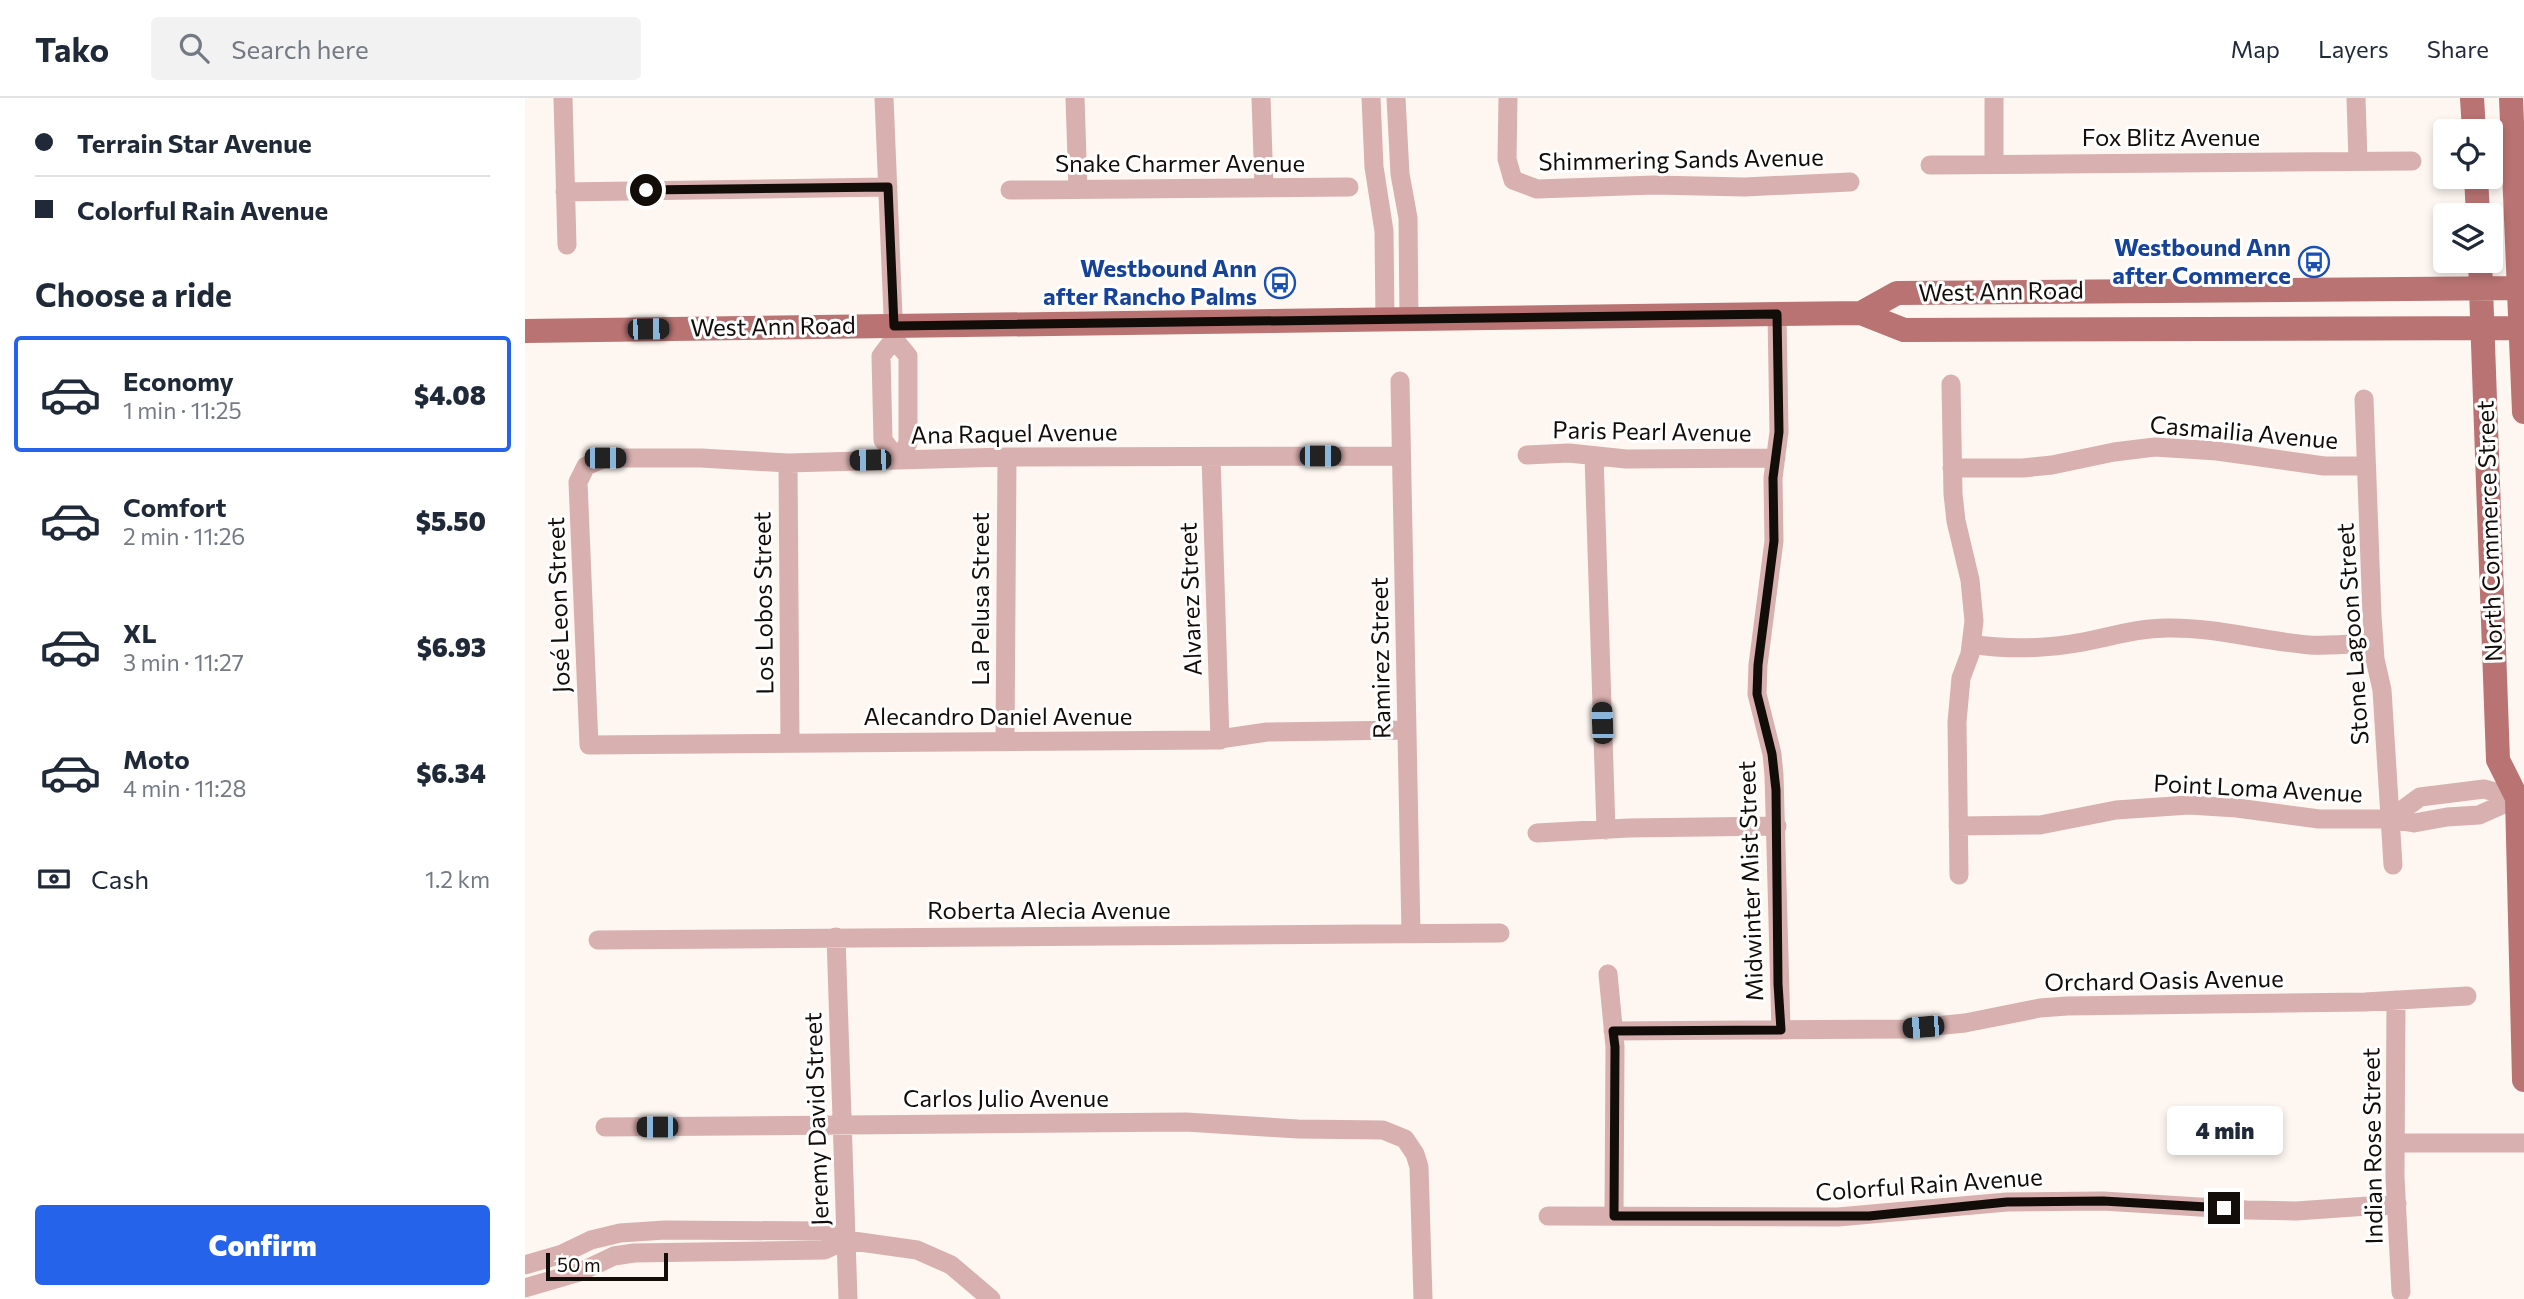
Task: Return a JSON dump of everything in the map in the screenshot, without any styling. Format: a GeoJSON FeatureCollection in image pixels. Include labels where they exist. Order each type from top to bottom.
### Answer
{"type":"FeatureCollection","features":[{"type":"Feature","properties":{"kind":"main road"},"geometry":{"type":"LineString","coordinates":[[2472,98],[2473,119]]}},
{"type":"Feature","properties":{"kind":"main road","name":"North Commerce Street"},"geometry":{"type":"LineString","coordinates":[[2511,98],[2521,288],[2524,412]]}},
{"type":"Feature","properties":{"kind":"main road","name":"North Commerce Street"},"geometry":{"type":"LineString","coordinates":[[2480,273],[2498,760],[2520,789],[2524,1080]]}},
{"type":"Feature","properties":{"kind":"main road","name":"West Ann Road"},"geometry":{"type":"LineString","coordinates":[[1861,313],[1897,293],[2521,288]]}},
{"type":"Feature","properties":{"kind":"main road","name":"West Ann Road"},"geometry":{"type":"LineString","coordinates":[[525,331],[894,333],[1397,319],[1861,313],[1904,330],[2522,328]]}},
{"type":"Feature","properties":{"kind":"street"},"geometry":{"type":"LineString","coordinates":[[563,98],[567,245]]}},
{"type":"Feature","properties":{"kind":"street"},"geometry":{"type":"LineString","coordinates":[[884,98],[894,333],[908,356],[908,443],[898,460],[883,440],[881,356],[894,333]]}},
{"type":"Feature","properties":{"kind":"street"},"geometry":{"type":"LineString","coordinates":[[1075,98],[1078,189]]}},
{"type":"Feature","properties":{"kind":"street"},"geometry":{"type":"LineString","coordinates":[[1261,98],[1264,187]]}},
{"type":"Feature","properties":{"kind":"street"},"geometry":{"type":"LineString","coordinates":[[1371,98],[1374,167],[1397,319]]}},
{"type":"Feature","properties":{"kind":"street"},"geometry":{"type":"LineString","coordinates":[[1396,98],[1400,174],[1408,218],[1397,319]]}},
{"type":"Feature","properties":{"kind":"street","name":"Shimmering Sands Avenue"},"geometry":{"type":"LineString","coordinates":[[1508,98],[1507,159],[1513,180],[1537,189],[1654,185],[1745,187],[1850,182]]}},
{"type":"Feature","properties":{"kind":"street"},"geometry":{"type":"LineString","coordinates":[[1994,98],[1994,164]]}},
{"type":"Feature","properties":{"kind":"street"},"geometry":{"type":"LineString","coordinates":[[2356,98],[2358,161]]}},
{"type":"Feature","properties":{"kind":"street","name":"Fox Blitz Avenue"},"geometry":{"type":"LineString","coordinates":[[1930,165],[2412,161]]}},
{"type":"Feature","properties":{"kind":"street"},"geometry":{"type":"LineString","coordinates":[[565,192],[888,187]]}},
{"type":"Feature","properties":{"kind":"street","name":"Snake Charmer Avenue"},"geometry":{"type":"LineString","coordinates":[[1010,190],[1349,187]]}},
{"type":"Feature","properties":{"kind":"street","name":"Midwinter Mist Street"},"geometry":{"type":"LineString","coordinates":[[1777,314],[1779,432],[1773,478],[1774,541],[1758,665],[1757,694],[1772,754],[1777,826],[1781,1030]]}},
{"type":"Feature","properties":{"kind":"street","name":"Ramirez Street"},"geometry":{"type":"LineString","coordinates":[[1400,381],[1411,934]]}},
{"type":"Feature","properties":{"kind":"street"},"geometry":{"type":"LineString","coordinates":[[1951,384],[1956,521],[1964,549],[1973,605],[1971,644],[1961,678],[1957,722],[1959,875]]}},
{"type":"Feature","properties":{"kind":"street","name":"Stone Lagoon Street"},"geometry":{"type":"LineString","coordinates":[[2364,399],[2374,643],[2382,690],[2392,865]]}},
{"type":"Feature","properties":{"kind":"street","name":"Casmailia Avenue"},"geometry":{"type":"LineString","coordinates":[[1952,468],[2033,467],[2155,447],[2205,450],[2324,466],[2367,466]]}},
{"type":"Feature","properties":{"kind":"street","name":"Paris Pearl Avenue"},"geometry":{"type":"LineString","coordinates":[[1527,454],[1569,453],[1626,459],[1776,458]]}},
{"type":"Feature","properties":{"kind":"street","name":"Ana Raquel Avenue"},"geometry":{"type":"LineString","coordinates":[[586,466],[605,458],[701,458],[788,463],[1007,457],[1401,456]]}},
{"type":"Feature","properties":{"kind":"street"},"geometry":{"type":"LineString","coordinates":[[1594,456],[1606,830]]}},
{"type":"Feature","properties":{"kind":"street","name":"La Pelusa Street"},"geometry":{"type":"LineString","coordinates":[[1005,741],[1007,457]]}},
{"type":"Feature","properties":{"kind":"street","name":"Alvarez Street"},"geometry":{"type":"LineString","coordinates":[[1211,457],[1220,740]]}},
{"type":"Feature","properties":{"kind":"street","name":"Los Lobos Street"},"geometry":{"type":"LineString","coordinates":[[788,463],[790,743]]}},
{"type":"Feature","properties":{"kind":"street","name":"José Leon Street"},"geometry":{"type":"LineString","coordinates":[[586,466],[578,482],[589,745]]}},
{"type":"Feature","properties":{"kind":"street"},"geometry":{"type":"LineString","coordinates":[[1971,644],[2002,649],[2050,647],[2132,630],[2164,628],[2196,628],[2312,645],[2374,643]]}},
{"type":"Feature","properties":{"kind":"street","name":"Alecandro Daniel Avenue"},"geometry":{"type":"LineString","coordinates":[[589,745],[1220,740],[1267,732],[1407,730]]}},
{"type":"Feature","properties":{"kind":"street","name":"Point Loma Avenue"},"geometry":{"type":"LineString","coordinates":[[1958,826],[2040,825],[2116,810],[2189,805],[2237,808],[2319,819],[2390,819],[2420,797],[2484,789],[2520,789]]}},
{"type":"Feature","properties":{"kind":"street"},"geometry":{"type":"LineString","coordinates":[[1537,834],[1777,826]]}},
{"type":"Feature","properties":{"kind":"street","name":"Roberta Alecia Avenue"},"geometry":{"type":"LineString","coordinates":[[598,940],[1500,933]]}},
{"type":"Feature","properties":{"kind":"street","name":"Jeremy David Street"},"geometry":{"type":"LineString","coordinates":[[836,937],[848,1299]]}},
{"type":"Feature","properties":{"kind":"street"},"geometry":{"type":"LineString","coordinates":[[1608,974],[1615,1047],[1614,1216]]}},
{"type":"Feature","properties":{"kind":"street","name":"Orchard Oasis Avenue"},"geometry":{"type":"LineString","coordinates":[[1613,1031],[1905,1029],[1965,1023],[2040,1008],[2067,1006],[2365,1002],[2467,996]]}},
{"type":"Feature","properties":{"kind":"street","name":"Indian Rose Street"},"geometry":{"type":"LineString","coordinates":[[2396,1000],[2395,1143],[2402,1292]]}},
{"type":"Feature","properties":{"kind":"street","name":"Carlos Julio Avenue"},"geometry":{"type":"LineString","coordinates":[[605,1127],[1186,1122],[1298,1129],[1383,1130],[1405,1139],[1415,1154],[1419,1167],[1423,1299]]}},
{"type":"Feature","properties":{"kind":"street"},"geometry":{"type":"LineString","coordinates":[[2395,1143],[2524,1143]]}},
{"type":"Feature","properties":{"kind":"street","name":"Colorful Rain Avenue"},"geometry":{"type":"LineString","coordinates":[[1548,1216],[1838,1217],[2018,1202],[2115,1202],[2296,1211],[2397,1204]]}},
{"type":"Feature","properties":{"kind":"street"},"geometry":{"type":"LineString","coordinates":[[525,1265],[562,1254],[591,1240],[642,1231],[823,1231],[846,1240],[917,1250],[951,1265],[991,1299]]}},
{"type":"Feature","properties":{"kind":"street"},"geometry":{"type":"LineString","coordinates":[[525,1288],[580,1272],[614,1256],[634,1253],[824,1250],[846,1240]]}},
{"type":"Feature","properties":{"kind":"place","name":"Westbound Ann after Commerce"},"geometry":{"type":"Point","coordinates":[2314,262]}},
{"type":"Feature","properties":{"kind":"place","name":"Westbound Ann after Rancho Palms"},"geometry":{"type":"Point","coordinates":[1280,283]}},
{"type":"Feature","properties":{"kind":"route"},"geometry":{"type":"LineString","coordinates":[[646,190],[888,187],[894,326],[1777,314],[1779,432],[1773,478],[1774,541],[1758,665],[1757,694],[1772,754],[1776,790],[1781,1030],[1613,1031],[1614,1216],[1869,1216],[2007,1202],[2103,1201],[2224,1208]]}}]}
